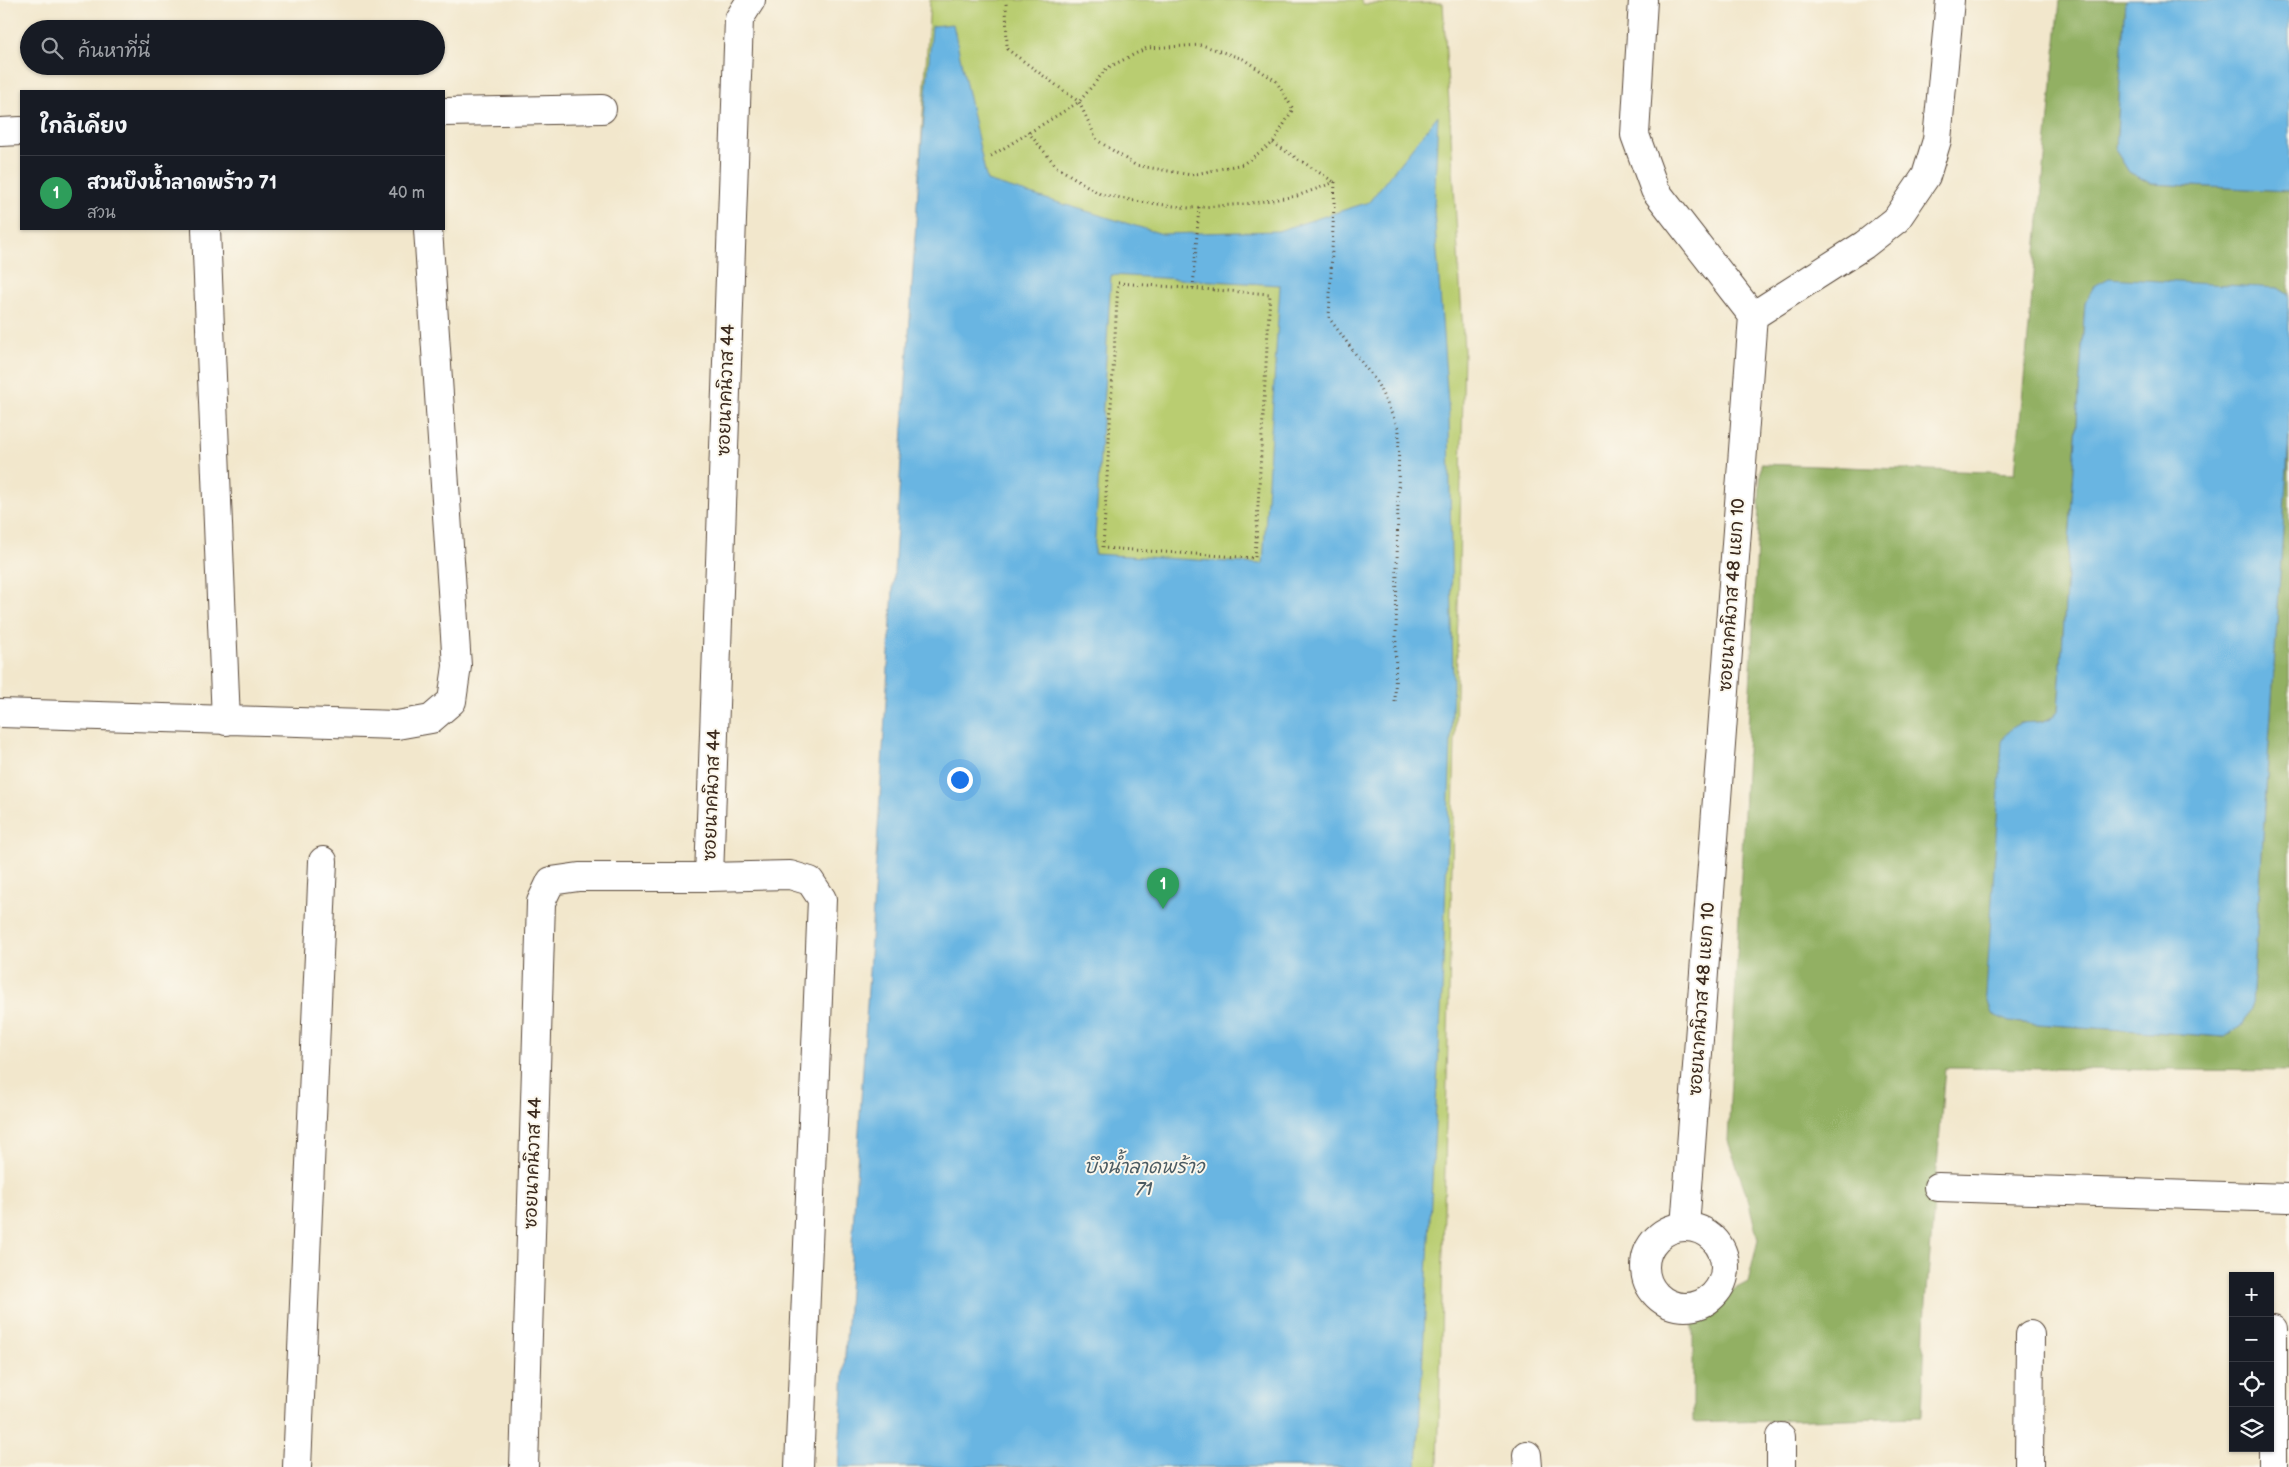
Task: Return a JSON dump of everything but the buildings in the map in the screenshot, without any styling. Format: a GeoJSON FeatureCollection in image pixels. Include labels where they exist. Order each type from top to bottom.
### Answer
{"type":"FeatureCollection","features":[{"type":"Feature","properties":{"kind":"street","name":"ซอยนาคนิวาส 44"},"geometry":{"type":"LineString","coordinates":[[524,1467],[541,902],[551,881],[579,877],[709,877],[739,19],[751,0]]}},
{"type":"Feature","properties":{"kind":"street"},"geometry":{"type":"LineString","coordinates":[[1643,0],[1635,135],[1655,190],[1753,316],[1864,245],[1896,220],[1926,176],[1937,140],[1950,0]]}},
{"type":"Feature","properties":{"kind":"street"},"geometry":{"type":"LineString","coordinates":[[445,112],[602,109]]}},
{"type":"Feature","properties":{"kind":"street"},"geometry":{"type":"LineString","coordinates":[[0,132],[20,131]]}},
{"type":"Feature","properties":{"kind":"street"},"geometry":{"type":"LineString","coordinates":[[206,230],[226,721]]}},
{"type":"Feature","properties":{"kind":"street"},"geometry":{"type":"LineString","coordinates":[[0,713],[397,725],[432,719],[452,701],[457,666],[428,230]]}},
{"type":"Feature","properties":{"kind":"street","name":"ซอยนาคนิวาส 48 แยก 10"},"geometry":{"type":"LineString","coordinates":[[1685,1227],[1753,316]]}},
{"type":"Feature","properties":{"kind":"street"},"geometry":{"type":"LineString","coordinates":[[296,1467],[324,861]]}},
{"type":"Feature","properties":{"kind":"street"},"geometry":{"type":"LineString","coordinates":[[709,877],[790,875],[810,881],[822,899],[798,1467]]}},
{"type":"Feature","properties":{"kind":"street"},"geometry":{"type":"LineString","coordinates":[[1938,1187],[2289,1198]]}},
{"type":"Feature","properties":{"kind":"street"},"geometry":{"type":"LineString","coordinates":[[2029,1467],[2030,1335]]}},
{"type":"Feature","properties":{"kind":"street"},"geometry":{"type":"LineString","coordinates":[[2272,1362],[2273,1467]]}},
{"type":"Feature","properties":{"kind":"street"},"geometry":{"type":"LineString","coordinates":[[1781,1437],[1781,1467]]}},
{"type":"Feature","properties":{"kind":"path"},"geometry":{"type":"LineString","coordinates":[[990,156],[1079,102],[1107,68],[1147,48],[1202,44],[1242,59],[1276,81],[1293,109],[1272,143],[1242,164],[1191,175],[1135,166],[1097,140],[1079,102],[1007,49],[1006,0]]}},
{"type":"Feature","properties":{"kind":"path"},"geometry":{"type":"LineString","coordinates":[[1028,132],[1056,167],[1100,194],[1141,202],[1199,207],[1245,204],[1297,196],[1335,182]]}},
{"type":"Feature","properties":{"kind":"path"},"geometry":{"type":"LineString","coordinates":[[1272,143],[1335,182]]}},
{"type":"Feature","properties":{"kind":"path"},"geometry":{"type":"LineString","coordinates":[[1335,182],[1330,318],[1377,383],[1399,429],[1395,704]]}},
{"type":"Feature","properties":{"kind":"path"},"geometry":{"type":"LineString","coordinates":[[1193,288],[1199,207]]}},
{"type":"Feature","properties":{"kind":"path"},"geometry":{"type":"LineString","coordinates":[[1118,283],[1193,288],[1270,294],[1255,558],[1103,548],[1118,283]]}},
{"type":"Feature","properties":{"kind":"green space","name":"บึงน้ำลาดพร้าว 71"},"geometry":{"type":"Polygon","coordinates":[[[930,0],[1361,0],[1362,4],[1443,3],[1464,351],[1438,1467],[840,1467],[930,0]]]}},
{"type":"Feature","properties":{"kind":"green space"},"geometry":{"type":"Polygon","coordinates":[[[2060,0],[2125,0],[2116,151],[2129,172],[2152,184],[2289,191],[2289,295],[2278,288],[2085,302],[2058,711],[2045,720],[2019,723],[2009,1022],[2224,1037],[2242,1026],[2252,1006],[2289,436],[2289,1071],[1945,1068],[1926,1303],[1922,1417],[1693,1423],[1693,1311],[1748,1282],[1758,1240],[1748,1199],[1728,1141],[1761,464],[2015,473],[2060,0]]]}},
{"type":"Feature","properties":{"kind":"water"},"geometry":{"type":"Polygon","coordinates":[[[2125,0],[2289,0],[2289,191],[2152,184],[2129,172],[2116,151],[2125,0]]]}},
{"type":"Feature","properties":{"kind":"water","name":"บึงน้ำลาดพร้าว 71"},"geometry":{"type":"Polygon","coordinates":[[[953,24],[987,181],[1162,234],[1278,231],[1369,202],[1438,115],[1434,210],[1449,417],[1453,685],[1442,992],[1417,1467],[838,1467],[919,174],[932,26],[953,24]],[[1111,275],[1094,554],[1263,564],[1280,285],[1111,275]]]}},
{"type":"Feature","properties":{"kind":"water"},"geometry":{"type":"Polygon","coordinates":[[[2109,278],[2278,288],[2289,295],[2289,436],[2252,1006],[2242,1026],[2225,1037],[2009,1022],[1992,1014],[1986,995],[2002,742],[2008,732],[2015,726],[2022,723],[2044,721],[2051,718],[2058,711],[2085,302],[2094,286],[2109,278]]]}},
{"type":"Feature","properties":{"kind":"place","name":"สวนบึงน้ำลาดพร้าว 71"},"geometry":{"type":"Point","coordinates":[1163,909]}}]}
